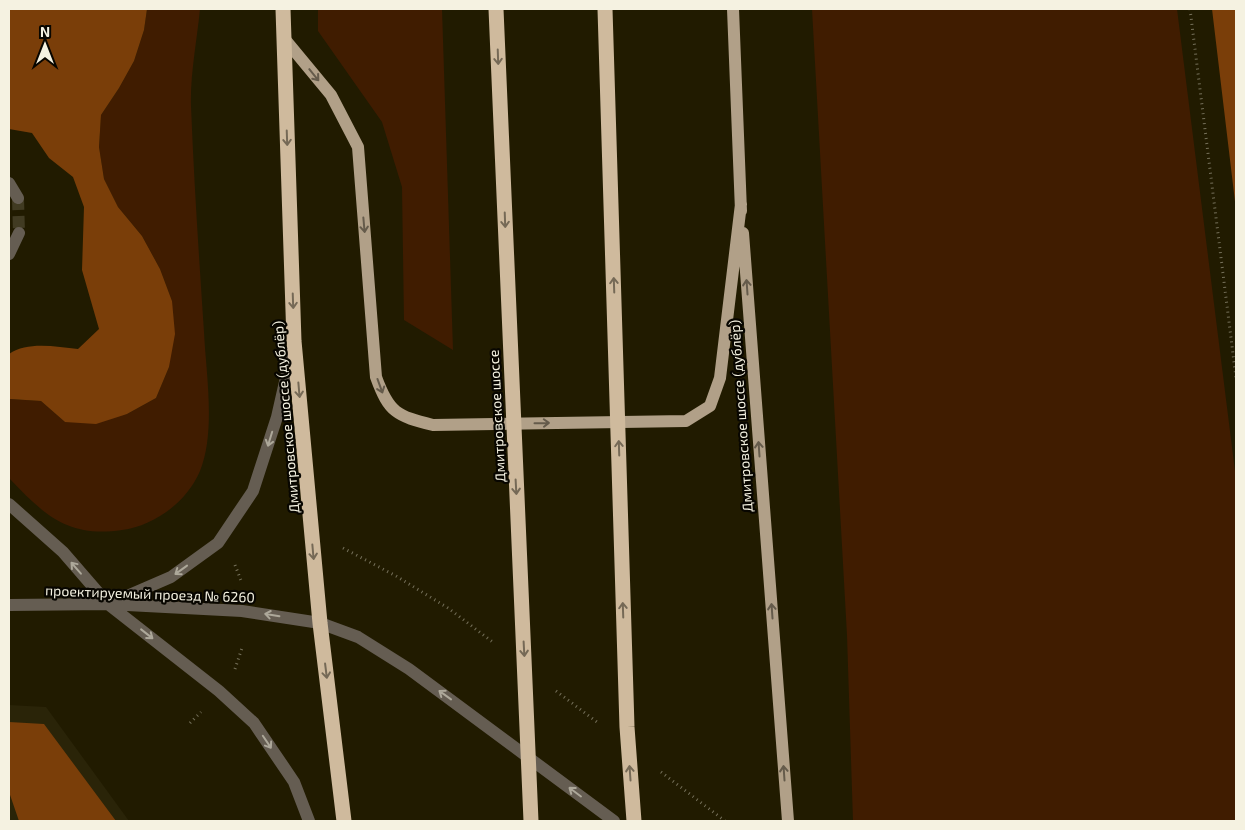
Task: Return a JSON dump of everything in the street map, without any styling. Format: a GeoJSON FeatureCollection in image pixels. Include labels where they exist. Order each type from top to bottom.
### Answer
{"type":"FeatureCollection","features":[{"type":"Feature","properties":{"kind":"highway","name":"Дмитровское шоссе (дублёр)"},"geometry":{"type":"LineString","coordinates":[[283,9],[294,341],[320,623],[344,821]]}},
{"type":"Feature","properties":{"kind":"highway","name":"Дмитровское шоссе"},"geometry":{"type":"LineString","coordinates":[[496,9],[531,821]]}},
{"type":"Feature","properties":{"kind":"highway"},"geometry":{"type":"LineString","coordinates":[[605,9],[627,727],[634,821]]}},
{"type":"Feature","properties":{"kind":"main road","name":"Дмитровское шоссе (дублёр)"},"geometry":{"type":"LineString","coordinates":[[734,9],[741,204],[788,821]]}},
{"type":"Feature","properties":{"kind":"main road"},"geometry":{"type":"LineString","coordinates":[[283,37],[330,95],[358,147],[376,377],[384,400],[402,417],[432,425],[686,421],[710,406],[721,368],[741,204]]}},
{"type":"Feature","properties":{"kind":"street"},"geometry":{"type":"LineString","coordinates":[[9,183],[18,198]]}},
{"type":"Feature","properties":{"kind":"street"},"geometry":{"type":"LineString","coordinates":[[9,254],[19,233]]}},
{"type":"Feature","properties":{"kind":"street"},"geometry":{"type":"LineString","coordinates":[[108,604],[171,577],[218,543],[253,491],[277,417],[294,341]]}},
{"type":"Feature","properties":{"kind":"street"},"geometry":{"type":"LineString","coordinates":[[9,504],[62,552],[108,604],[219,691],[254,723],[294,782],[309,821]]}},
{"type":"Feature","properties":{"kind":"street","name":"проектируемый проезд № 6260"},"geometry":{"type":"LineString","coordinates":[[9,604],[108,604],[242,610],[320,623],[358,637],[409,669],[614,821]]}},
{"type":"Feature","properties":{"kind":"path"},"geometry":{"type":"LineString","coordinates":[[1190,9],[1236,378]]}},
{"type":"Feature","properties":{"kind":"path"},"geometry":{"type":"LineString","coordinates":[[233,562],[242,584]]}},
{"type":"Feature","properties":{"kind":"path"},"geometry":{"type":"LineString","coordinates":[[232,676],[242,648]]}},
{"type":"Feature","properties":{"kind":"path"},"geometry":{"type":"LineString","coordinates":[[190,723],[201,711]]}},
{"type":"Feature","properties":{"kind":"shaded area"},"geometry":{"type":"Polygon","coordinates":[[[9,9],[147,9],[144,30],[134,61],[101,115],[99,147],[104,179],[118,207],[142,236],[160,269],[172,301],[175,334],[169,367],[156,398],[127,414],[96,424],[65,422],[41,401],[10,399],[9,397],[9,354],[25,347],[33,346],[78,349],[99,329],[82,270],[84,207],[73,177],[49,158],[32,133],[9,129],[9,9]]]}},
{"type":"Feature","properties":{"kind":"shaded area"},"geometry":{"type":"Polygon","coordinates":[[[147,9],[200,9],[191,106],[209,402],[208,438],[200,471],[194,482],[187,493],[168,511],[134,528],[103,532],[72,527],[58,521],[34,503],[9,478],[9,397],[10,399],[41,401],[65,422],[127,414],[156,398],[169,367],[172,301],[160,269],[142,236],[118,207],[104,179],[99,147],[101,115],[134,61],[144,30],[147,9]]]}},
{"type":"Feature","properties":{"kind":"shaded area"},"geometry":{"type":"Polygon","coordinates":[[[318,9],[442,9],[453,350],[404,320],[402,187],[382,122],[318,31],[318,9]]]}},
{"type":"Feature","properties":{"kind":"shaded area"},"geometry":{"type":"Polygon","coordinates":[[[812,9],[1177,9],[1236,479],[1236,821],[853,821],[847,635],[812,9]]]}},
{"type":"Feature","properties":{"kind":"shaded area"},"geometry":{"type":"Polygon","coordinates":[[[1212,9],[1236,9],[1236,210],[1212,9]]]}},
{"type":"Feature","properties":{"kind":"shaded area"},"geometry":{"type":"Polygon","coordinates":[[[9,705],[46,707],[129,821],[9,821],[9,705]]]}},
{"type":"Feature","properties":{"kind":"shaded area"},"geometry":{"type":"Polygon","coordinates":[[[9,722],[44,724],[116,821],[19,821],[9,792],[9,722]]]}},
{"type":"Feature","properties":{"kind":"tunnel"},"geometry":{"type":"LineString","coordinates":[[18,198],[19,233]]}}]}
